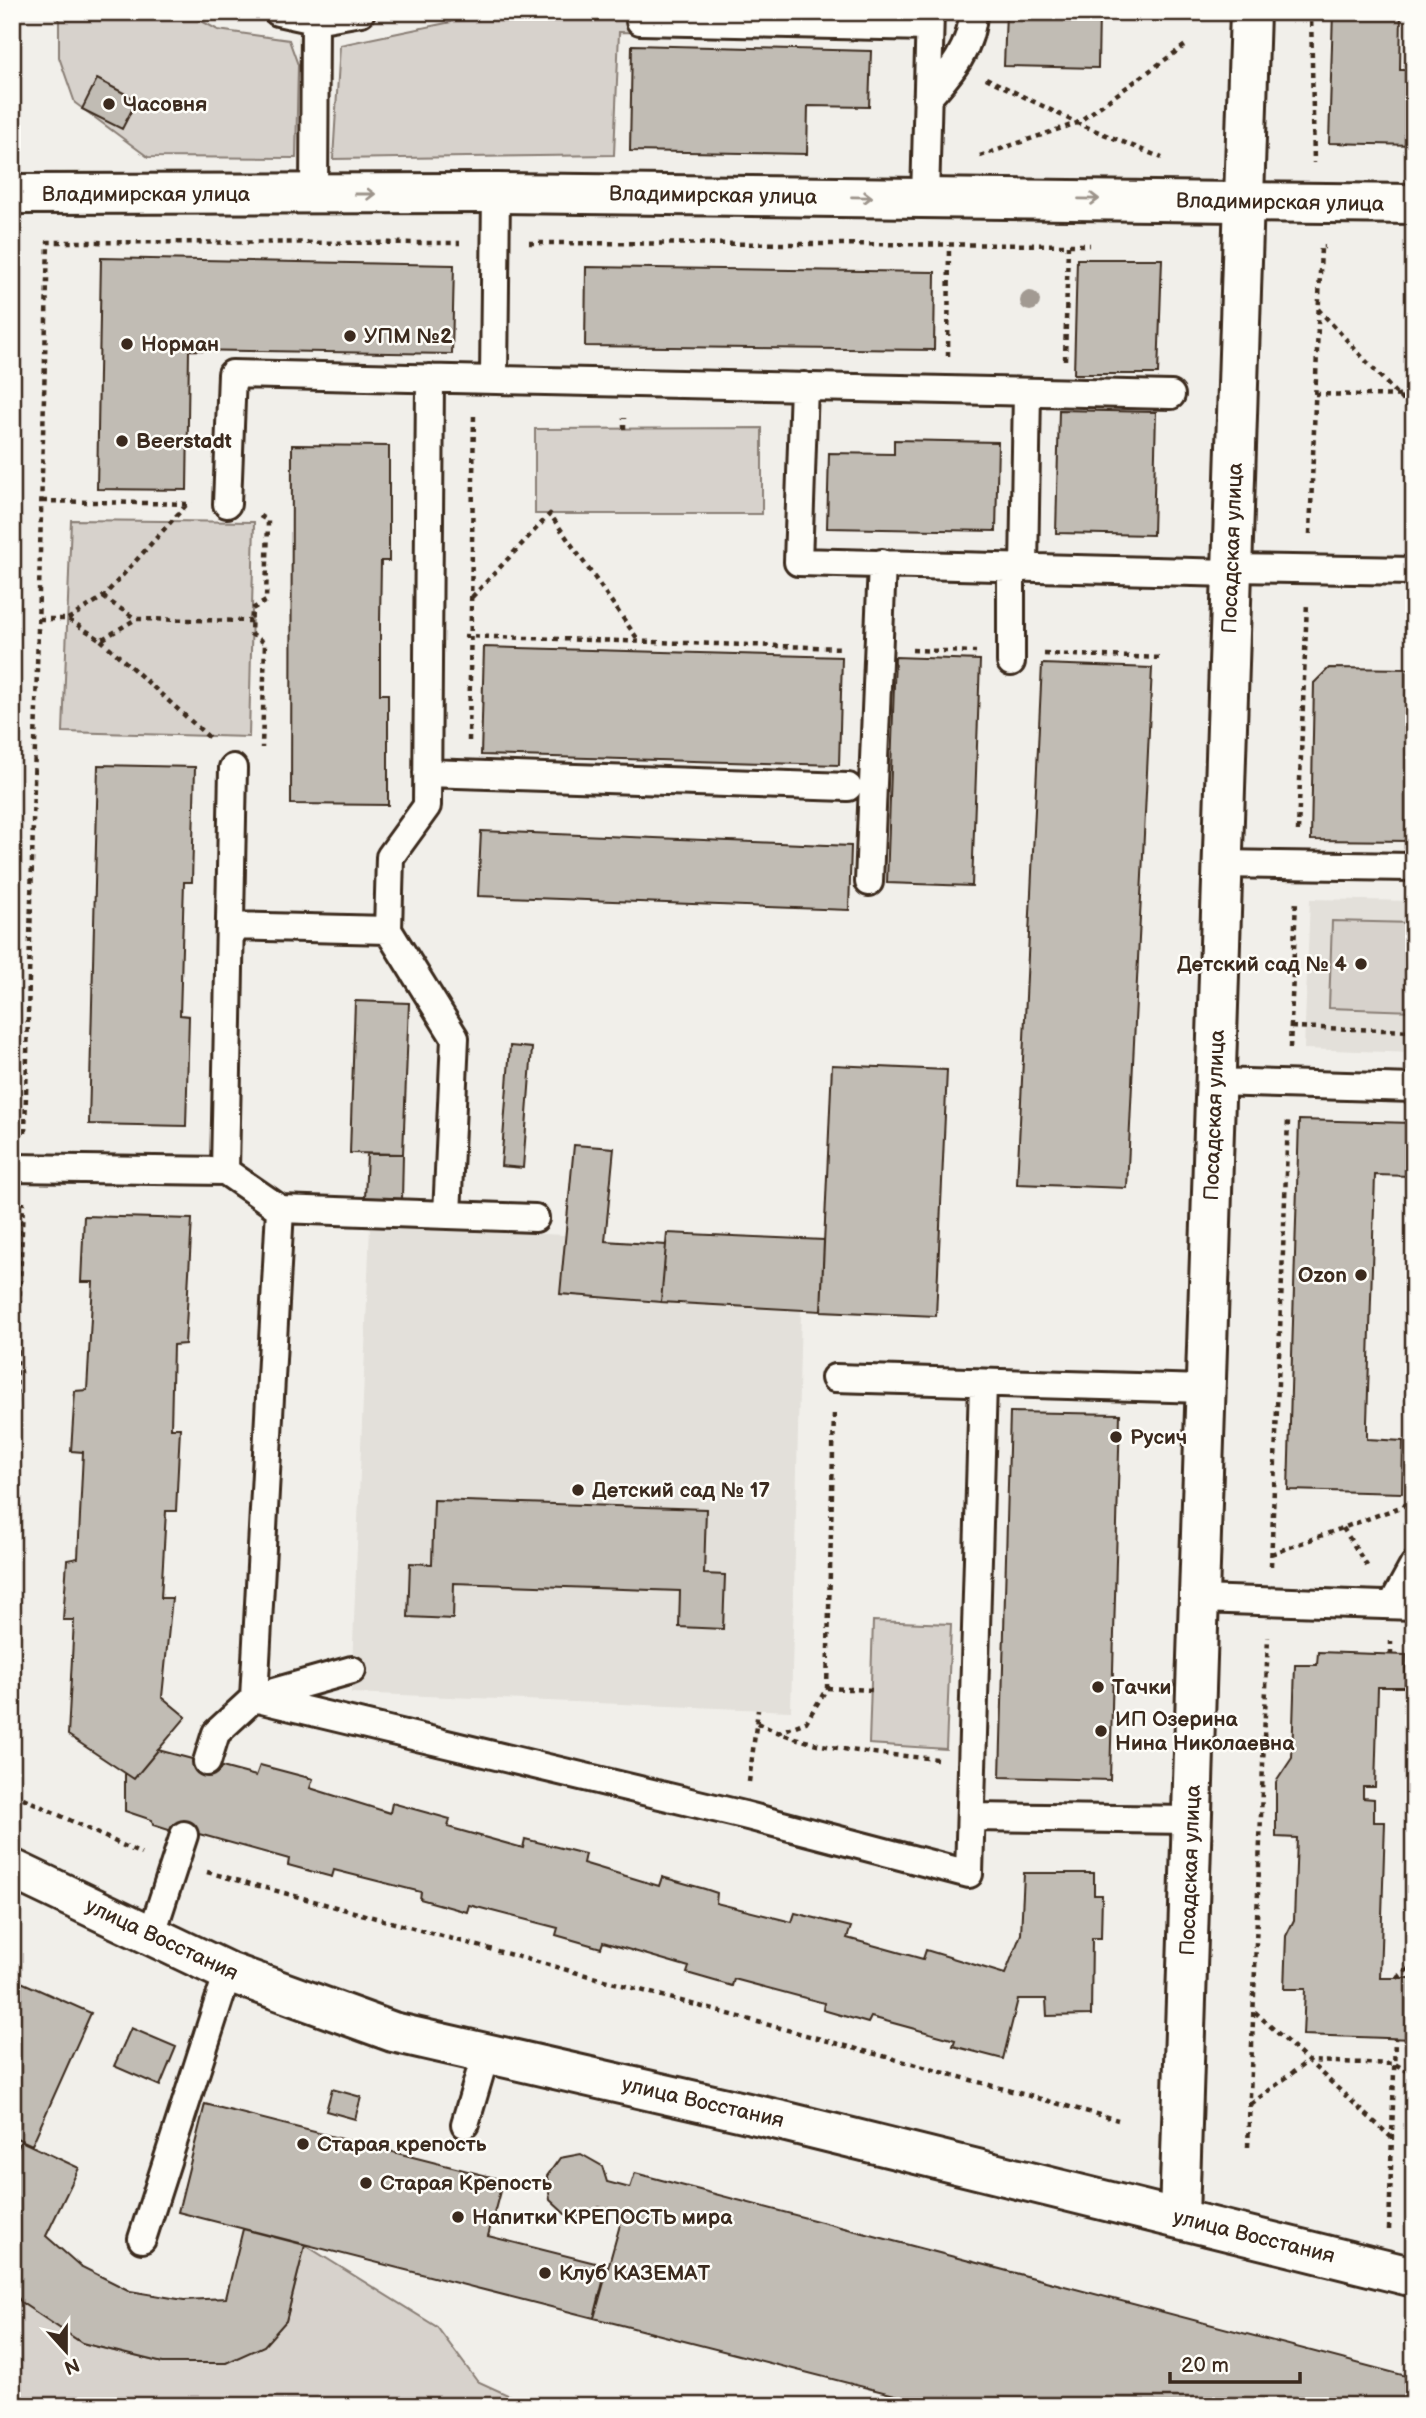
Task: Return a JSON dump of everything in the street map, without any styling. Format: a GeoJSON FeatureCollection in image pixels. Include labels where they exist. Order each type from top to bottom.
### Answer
{"type":"FeatureCollection","features":[{"type":"Feature","properties":{"kind":"street","name":"Посадская улица"},"geometry":{"type":"LineString","coordinates":[[1179,2217],[1250,12]]}},
{"type":"Feature","properties":{"kind":"street","name":"Владимирская улица"},"geometry":{"type":"LineString","coordinates":[[12,194],[496,193],[1414,204]]}},
{"type":"Feature","properties":{"kind":"street","name":"улица Восстания"},"geometry":{"type":"LineString","coordinates":[[12,1869],[228,1972],[393,2032],[783,2121],[1414,2277]]}},
{"type":"Feature","properties":{"kind":"lane"},"geometry":{"type":"LineString","coordinates":[[278,12],[315,20],[361,12]]}},
{"type":"Feature","properties":{"kind":"lane"},"geometry":{"type":"LineString","coordinates":[[928,99],[958,63],[973,29],[973,12]]}},
{"type":"Feature","properties":{"kind":"lane"},"geometry":{"type":"LineString","coordinates":[[314,194],[315,20]]}},
{"type":"Feature","properties":{"kind":"lane"},"geometry":{"type":"LineString","coordinates":[[640,21],[930,20],[925,198]]}},
{"type":"Feature","properties":{"kind":"lane"},"geometry":{"type":"LineString","coordinates":[[485,378],[496,243],[496,193]]}},
{"type":"Feature","properties":{"kind":"lane"},"geometry":{"type":"LineString","coordinates":[[227,504],[232,374],[1171,395]]}},
{"type":"Feature","properties":{"kind":"lane"},"geometry":{"type":"LineString","coordinates":[[430,378],[427,806],[390,857],[388,930],[455,1038],[447,1215]]}},
{"type":"Feature","properties":{"kind":"lane"},"geometry":{"type":"LineString","coordinates":[[804,386],[798,562],[1017,568],[1414,571]]}},
{"type":"Feature","properties":{"kind":"lane"},"geometry":{"type":"LineString","coordinates":[[1011,657],[1027,391]]}},
{"type":"Feature","properties":{"kind":"lane"},"geometry":{"type":"LineString","coordinates":[[869,882],[882,563]]}},
{"type":"Feature","properties":{"kind":"lane"},"geometry":{"type":"LineString","coordinates":[[225,1171],[233,768]]}},
{"type":"Feature","properties":{"kind":"lane"},"geometry":{"type":"LineString","coordinates":[[427,773],[848,787]]}},
{"type":"Feature","properties":{"kind":"lane"},"geometry":{"type":"LineString","coordinates":[[1222,864],[1411,867],[1414,864]]}},
{"type":"Feature","properties":{"kind":"lane"},"geometry":{"type":"LineString","coordinates":[[230,926],[388,930]]}},
{"type":"Feature","properties":{"kind":"lane"},"geometry":{"type":"LineString","coordinates":[[1215,1082],[1414,1087]]}},
{"type":"Feature","properties":{"kind":"lane"},"geometry":{"type":"LineString","coordinates":[[18,1168],[225,1171],[280,1209],[535,1218]]}},
{"type":"Feature","properties":{"kind":"lane"},"geometry":{"type":"LineString","coordinates":[[254,1698],[280,1209]]}},
{"type":"Feature","properties":{"kind":"lane"},"geometry":{"type":"LineString","coordinates":[[835,1378],[1205,1389]]}},
{"type":"Feature","properties":{"kind":"lane"},"geometry":{"type":"LineString","coordinates":[[254,1698],[730,1812],[969,1874],[984,1383]]}},
{"type":"Feature","properties":{"kind":"lane"},"geometry":{"type":"LineString","coordinates":[[1199,1599],[1403,1605],[1414,1565]]}},
{"type":"Feature","properties":{"kind":"lane"},"geometry":{"type":"LineString","coordinates":[[207,1762],[216,1733],[254,1698],[352,1670]]}},
{"type":"Feature","properties":{"kind":"lane"},"geometry":{"type":"LineString","coordinates":[[971,1817],[1191,1820]]}},
{"type":"Feature","properties":{"kind":"lane"},"geometry":{"type":"LineString","coordinates":[[151,1936],[184,1835]]}},
{"type":"Feature","properties":{"kind":"lane"},"geometry":{"type":"LineString","coordinates":[[142,2239],[228,1972]]}},
{"type":"Feature","properties":{"kind":"lane"},"geometry":{"type":"LineString","coordinates":[[465,2124],[486,2053]]}},
{"type":"Feature","properties":{"kind":"path"},"geometry":{"type":"LineString","coordinates":[[1311,12],[1314,167]]}},
{"type":"Feature","properties":{"kind":"path"},"geometry":{"type":"LineString","coordinates":[[978,156],[1077,123],[1187,44]]}},
{"type":"Feature","properties":{"kind":"path"},"geometry":{"type":"LineString","coordinates":[[981,75],[1077,123],[1166,160]]}},
{"type":"Feature","properties":{"kind":"path"},"geometry":{"type":"LineString","coordinates":[[12,1516],[18,1168],[39,620],[48,242],[1095,245]]}},
{"type":"Feature","properties":{"kind":"path"},"geometry":{"type":"LineString","coordinates":[[947,389],[949,244]]}},
{"type":"Feature","properties":{"kind":"path"},"geometry":{"type":"LineString","coordinates":[[1064,392],[1068,245]]}},
{"type":"Feature","properties":{"kind":"path"},"geometry":{"type":"LineString","coordinates":[[1248,2147],[1321,247]]}},
{"type":"Feature","properties":{"kind":"path"},"geometry":{"type":"LineString","coordinates":[[1318,309],[1414,413]]}},
{"type":"Feature","properties":{"kind":"path"},"geometry":{"type":"LineString","coordinates":[[468,775],[471,598],[485,378]]}},
{"type":"Feature","properties":{"kind":"path"},"geometry":{"type":"LineString","coordinates":[[1315,394],[1414,396]]}},
{"type":"Feature","properties":{"kind":"path"},"geometry":{"type":"LineString","coordinates":[[42,501],[243,505],[268,521],[266,601],[252,608],[251,621],[251,634],[265,643],[262,756],[241,768],[225,768],[210,736],[101,640],[68,619]]}},
{"type":"Feature","properties":{"kind":"path"},"geometry":{"type":"LineString","coordinates":[[39,620],[68,619],[103,597],[187,504]]}},
{"type":"Feature","properties":{"kind":"path"},"geometry":{"type":"LineString","coordinates":[[471,598],[550,514],[639,641]]}},
{"type":"Feature","properties":{"kind":"path"},"geometry":{"type":"LineString","coordinates":[[103,597],[136,619]]}},
{"type":"Feature","properties":{"kind":"path"},"geometry":{"type":"LineString","coordinates":[[101,640],[136,619],[251,621]]}},
{"type":"Feature","properties":{"kind":"path"},"geometry":{"type":"LineString","coordinates":[[428,635],[878,649],[1011,657],[1163,658]]}},
{"type":"Feature","properties":{"kind":"path"},"geometry":{"type":"LineString","coordinates":[[1291,1027],[1414,1031]]}},
{"type":"Feature","properties":{"kind":"path"},"geometry":{"type":"LineString","coordinates":[[778,1733],[806,1721],[827,1688],[835,1378]]}},
{"type":"Feature","properties":{"kind":"path"},"geometry":{"type":"LineString","coordinates":[[1271,1554],[1414,1503]]}},
{"type":"Feature","properties":{"kind":"path"},"geometry":{"type":"LineString","coordinates":[[1405,1667],[1414,1671]]}},
{"type":"Feature","properties":{"kind":"path"},"geometry":{"type":"LineString","coordinates":[[827,1688],[872,1690]]}},
{"type":"Feature","properties":{"kind":"path"},"geometry":{"type":"LineString","coordinates":[[747,1793],[758,1710]]}},
{"type":"Feature","properties":{"kind":"path"},"geometry":{"type":"LineString","coordinates":[[757,1723],[778,1733],[838,1749],[939,1760]]}},
{"type":"Feature","properties":{"kind":"path"},"geometry":{"type":"LineString","coordinates":[[12,1782],[19,1796],[136,1853],[1118,2120]]}},
{"type":"Feature","properties":{"kind":"path"},"geometry":{"type":"LineString","coordinates":[[1397,1978],[1414,1964]]}},
{"type":"Feature","properties":{"kind":"path"},"geometry":{"type":"LineString","coordinates":[[1254,2011],[1392,2138]]}},
{"type":"Feature","properties":{"kind":"path"},"geometry":{"type":"LineString","coordinates":[[1389,2231],[1395,2039]]}},
{"type":"Feature","properties":{"kind":"path"},"geometry":{"type":"LineString","coordinates":[[1250,2104],[1308,2061],[1395,2064],[1414,2075]]}},
{"type":"Feature","properties":{"kind":"shaded area"},"geometry":{"type":"Polygon","coordinates":[[[59,12],[185,12],[218,30],[289,40],[298,65],[296,158],[148,157],[75,103],[59,57],[59,12]]]}},
{"type":"Feature","properties":{"kind":"shaded area"},"geometry":{"type":"Polygon","coordinates":[[[460,12],[888,12],[887,38],[619,32],[614,155],[333,159],[340,45],[451,22],[460,12]]]}},
{"type":"Feature","properties":{"kind":"shaded area"},"geometry":{"type":"Polygon","coordinates":[[[762,428],[762,514],[535,514],[535,429],[762,428]]]}},
{"type":"Feature","properties":{"kind":"shaded area"},"geometry":{"type":"Polygon","coordinates":[[[71,520],[254,522],[249,737],[63,732],[71,520]]]}},
{"type":"Feature","properties":{"kind":"shaded area","name":"Детский сад № 4"},"geometry":{"type":"Polygon","coordinates":[[[1310,899],[1414,901],[1414,1053],[1304,1049],[1310,899]]]}},
{"type":"Feature","properties":{"kind":"shaded area"},"geometry":{"type":"Polygon","coordinates":[[[1332,921],[1414,923],[1414,1011],[1329,1008],[1332,921]]]}},
{"type":"Feature","properties":{"kind":"shaded area","name":"Детский сад № 17"},"geometry":{"type":"Polygon","coordinates":[[[370,1226],[565,1235],[560,1294],[801,1310],[791,1711],[351,1693],[370,1226]]]}},
{"type":"Feature","properties":{"kind":"shaded area"},"geometry":{"type":"Polygon","coordinates":[[[873,1621],[951,1624],[946,1749],[869,1744],[873,1621]]]}},
{"type":"Feature","properties":{"kind":"shaded area"},"geometry":{"type":"Polygon","coordinates":[[[305,2245],[437,2327],[477,2381],[532,2406],[12,2406],[12,2290],[82,2343],[163,2363],[226,2363],[286,2321],[305,2245]]]}},
{"type":"Feature","properties":{"kind":"building"},"geometry":{"type":"Polygon","coordinates":[[[1006,12],[1099,12],[1098,68],[1004,66],[1006,12]]]}},
{"type":"Feature","properties":{"kind":"building"},"geometry":{"type":"Polygon","coordinates":[[[1333,12],[1401,12],[1400,70],[1410,70],[1410,60],[1414,60],[1414,145],[1329,143],[1333,12]]]}},
{"type":"Feature","properties":{"kind":"building"},"geometry":{"type":"Polygon","coordinates":[[[632,45],[871,51],[869,107],[808,106],[807,154],[630,151],[632,45]]]}},
{"type":"Feature","properties":{"kind":"building","name":"Часовня"},"geometry":{"type":"Polygon","coordinates":[[[97,79],[137,100],[122,129],[82,109],[97,79]]]}},
{"type":"Feature","properties":{"kind":"building"},"geometry":{"type":"Polygon","coordinates":[[[101,258],[454,265],[452,354],[189,350],[187,490],[97,489],[101,258]]]}},
{"type":"Feature","properties":{"kind":"building"},"geometry":{"type":"Polygon","coordinates":[[[1077,259],[1162,259],[1158,374],[1074,374],[1077,259]]]}},
{"type":"Feature","properties":{"kind":"building"},"geometry":{"type":"Polygon","coordinates":[[[586,267],[935,272],[934,350],[585,346],[586,267]]]}},
{"type":"Feature","properties":{"kind":"building"},"geometry":{"type":"Polygon","coordinates":[[[1407,277],[1414,278],[1414,339],[1406,339],[1407,277]]]}},
{"type":"Feature","properties":{"kind":"building"},"geometry":{"type":"Polygon","coordinates":[[[1059,410],[1156,412],[1153,535],[1056,533],[1059,410]]]}},
{"type":"Feature","properties":{"kind":"building"},"geometry":{"type":"Polygon","coordinates":[[[894,440],[998,442],[996,531],[827,528],[829,453],[894,454],[894,440]]]}},
{"type":"Feature","properties":{"kind":"building"},"geometry":{"type":"Polygon","coordinates":[[[292,445],[389,446],[389,561],[381,561],[380,623],[380,694],[388,694],[388,805],[291,804],[292,445]]]}},
{"type":"Feature","properties":{"kind":"building"},"geometry":{"type":"Polygon","coordinates":[[[484,647],[842,657],[839,765],[481,755],[484,647]]]}},
{"type":"Feature","properties":{"kind":"building"},"geometry":{"type":"Polygon","coordinates":[[[895,657],[980,660],[972,886],[887,883],[895,657]]]}},
{"type":"Feature","properties":{"kind":"building"},"geometry":{"type":"Polygon","coordinates":[[[1042,664],[1152,668],[1127,1188],[1017,1184],[1042,664]]]}},
{"type":"Feature","properties":{"kind":"building"},"geometry":{"type":"Polygon","coordinates":[[[1329,668],[1414,669],[1411,841],[1311,840],[1314,683],[1329,668]]]}},
{"type":"Feature","properties":{"kind":"building"},"geometry":{"type":"Polygon","coordinates":[[[98,765],[195,767],[192,882],[184,882],[180,1015],[189,1016],[186,1126],[89,1124],[98,765]]]}},
{"type":"Feature","properties":{"kind":"building"},"geometry":{"type":"Polygon","coordinates":[[[481,831],[851,846],[849,910],[478,896],[481,831]]]}},
{"type":"Feature","properties":{"kind":"building"},"geometry":{"type":"Polygon","coordinates":[[[355,1001],[409,1003],[403,1154],[350,1153],[355,1001]]]}},
{"type":"Feature","properties":{"kind":"building"},"geometry":{"type":"Polygon","coordinates":[[[510,1046],[532,1048],[523,1168],[501,1166],[510,1046]]]}},
{"type":"Feature","properties":{"kind":"building"},"geometry":{"type":"Polygon","coordinates":[[[832,1065],[947,1070],[936,1316],[821,1311],[832,1065]]]}},
{"type":"Feature","properties":{"kind":"building"},"geometry":{"type":"Polygon","coordinates":[[[1299,1120],[1413,1123],[1411,1176],[1375,1175],[1367,1422],[1367,1439],[1403,1441],[1402,1493],[1288,1490],[1299,1120]]]}},
{"type":"Feature","properties":{"kind":"building"},"geometry":{"type":"Polygon","coordinates":[[[574,1145],[614,1148],[605,1241],[666,1245],[661,1302],[560,1294],[574,1145]]]}},
{"type":"Feature","properties":{"kind":"building"},"geometry":{"type":"Polygon","coordinates":[[[367,1154],[403,1154],[402,1200],[365,1198],[367,1154]]]}},
{"type":"Feature","properties":{"kind":"building"},"geometry":{"type":"Polygon","coordinates":[[[84,1216],[192,1219],[185,1344],[173,1345],[171,1428],[180,1428],[176,1511],[166,1511],[161,1598],[172,1598],[162,1697],[186,1717],[134,1779],[68,1735],[74,1620],[63,1620],[67,1560],[78,1558],[83,1452],[71,1451],[75,1391],[87,1390],[93,1282],[81,1282],[84,1216]]]}},
{"type":"Feature","properties":{"kind":"building"},"geometry":{"type":"Polygon","coordinates":[[[667,1233],[824,1240],[821,1311],[661,1302],[667,1233]]]}},
{"type":"Feature","properties":{"kind":"building"},"geometry":{"type":"Polygon","coordinates":[[[1010,1412],[1120,1414],[1110,1780],[1000,1777],[1010,1412]]]}},
{"type":"Feature","properties":{"kind":"building"},"geometry":{"type":"Polygon","coordinates":[[[434,1500],[706,1509],[704,1574],[725,1575],[723,1629],[679,1627],[680,1591],[454,1583],[453,1619],[408,1617],[410,1563],[432,1564],[434,1500]]]}},
{"type":"Feature","properties":{"kind":"building"},"geometry":{"type":"Polygon","coordinates":[[[1318,1652],[1406,1655],[1405,1687],[1378,1687],[1375,1787],[1363,1787],[1363,1798],[1374,1799],[1374,1822],[1385,1822],[1380,1978],[1414,1978],[1414,2054],[1413,2039],[1303,2035],[1305,1989],[1284,1989],[1286,1936],[1294,1920],[1297,1838],[1276,1837],[1276,1782],[1292,1758],[1295,1665],[1317,1665],[1318,1652]]]}},
{"type":"Feature","properties":{"kind":"building"},"geometry":{"type":"Polygon","coordinates":[[[158,1750],[256,1776],[260,1765],[313,1779],[310,1788],[390,1813],[392,1803],[450,1819],[448,1827],[523,1848],[525,1839],[585,1854],[583,1863],[659,1886],[662,1877],[705,1889],[717,1893],[716,1903],[792,1922],[795,1913],[851,1927],[847,1938],[923,1959],[926,1950],[1005,1974],[1021,1934],[1024,1873],[1094,1873],[1094,1895],[1102,1895],[1101,1938],[1092,1938],[1091,2015],[1047,2016],[1046,1999],[1018,1999],[1003,2059],[953,2046],[955,2040],[871,2017],[868,2023],[823,2010],[824,2003],[734,1979],[732,1986],[687,1973],[689,1967],[603,1942],[601,1948],[556,1935],[558,1928],[469,1905],[467,1912],[420,1899],[421,1892],[334,1870],[332,1877],[288,1865],[289,1859],[199,1834],[197,1839],[153,1825],[152,1820],[125,1811],[125,1773],[134,1779],[158,1750]]]}},
{"type":"Feature","properties":{"kind":"building"},"geometry":{"type":"Polygon","coordinates":[[[12,1978],[91,2013],[32,2145],[12,2136],[12,1978]]]}},
{"type":"Feature","properties":{"kind":"building"},"geometry":{"type":"Polygon","coordinates":[[[131,2028],[176,2047],[160,2086],[114,2066],[131,2028]]]}},
{"type":"Feature","properties":{"kind":"building"},"geometry":{"type":"Polygon","coordinates":[[[332,2089],[361,2097],[355,2119],[326,2111],[332,2089]]]}},
{"type":"Feature","properties":{"kind":"building"},"geometry":{"type":"Polygon","coordinates":[[[205,2104],[503,2180],[488,2236],[607,2266],[594,2318],[178,2212],[205,2104]]]}},
{"type":"Feature","properties":{"kind":"building"},"geometry":{"type":"Polygon","coordinates":[[[21,2141],[79,2168],[46,2236],[80,2266],[130,2291],[184,2300],[226,2298],[243,2229],[305,2245],[286,2321],[264,2346],[226,2363],[163,2363],[82,2343],[22,2303],[12,2290],[12,2160],[21,2141]]]}},
{"type":"Feature","properties":{"kind":"building"},"geometry":{"type":"Polygon","coordinates":[[[581,2154],[602,2166],[607,2182],[630,2188],[635,2173],[1414,2378],[1414,2406],[938,2406],[594,2318],[623,2214],[599,2207],[583,2216],[565,2214],[550,2200],[547,2176],[560,2158],[581,2154]]]}},
{"type":"Feature","properties":{"kind":"place","name":"Часовня"},"geometry":{"type":"Point","coordinates":[109,104]}},
{"type":"Feature","properties":{"kind":"place","name":"УПМ №2"},"geometry":{"type":"Point","coordinates":[350,336]}},
{"type":"Feature","properties":{"kind":"place","name":"Норман"},"geometry":{"type":"Point","coordinates":[127,344]}},
{"type":"Feature","properties":{"kind":"place","name":"Beerstadt"},"geometry":{"type":"Point","coordinates":[122,441]}},
{"type":"Feature","properties":{"kind":"place","name":"Детский сад № 4"},"geometry":{"type":"Point","coordinates":[1361,964]}},
{"type":"Feature","properties":{"kind":"place","name":"Ozon"},"geometry":{"type":"Point","coordinates":[1361,1275]}},
{"type":"Feature","properties":{"kind":"place","name":"Русич"},"geometry":{"type":"Point","coordinates":[1116,1437]}},
{"type":"Feature","properties":{"kind":"place","name":"Детский сад № 17"},"geometry":{"type":"Point","coordinates":[578,1490]}},
{"type":"Feature","properties":{"kind":"place","name":"Тачки"},"geometry":{"type":"Point","coordinates":[1098,1687]}},
{"type":"Feature","properties":{"kind":"place","name":"ИП Озерина Нина Николаевна"},"geometry":{"type":"Point","coordinates":[1101,1731]}},
{"type":"Feature","properties":{"kind":"place","name":"Старая крепость"},"geometry":{"type":"Point","coordinates":[303,2144]}},
{"type":"Feature","properties":{"kind":"place","name":"Старая Крепость"},"geometry":{"type":"Point","coordinates":[366,2183]}},
{"type":"Feature","properties":{"kind":"place","name":"Напитки КРЕПОСТЬ мира"},"geometry":{"type":"Point","coordinates":[458,2217]}},
{"type":"Feature","properties":{"kind":"place","name":"Клуб КАЗЕМАТ"},"geometry":{"type":"Point","coordinates":[545,2273]}}]}
